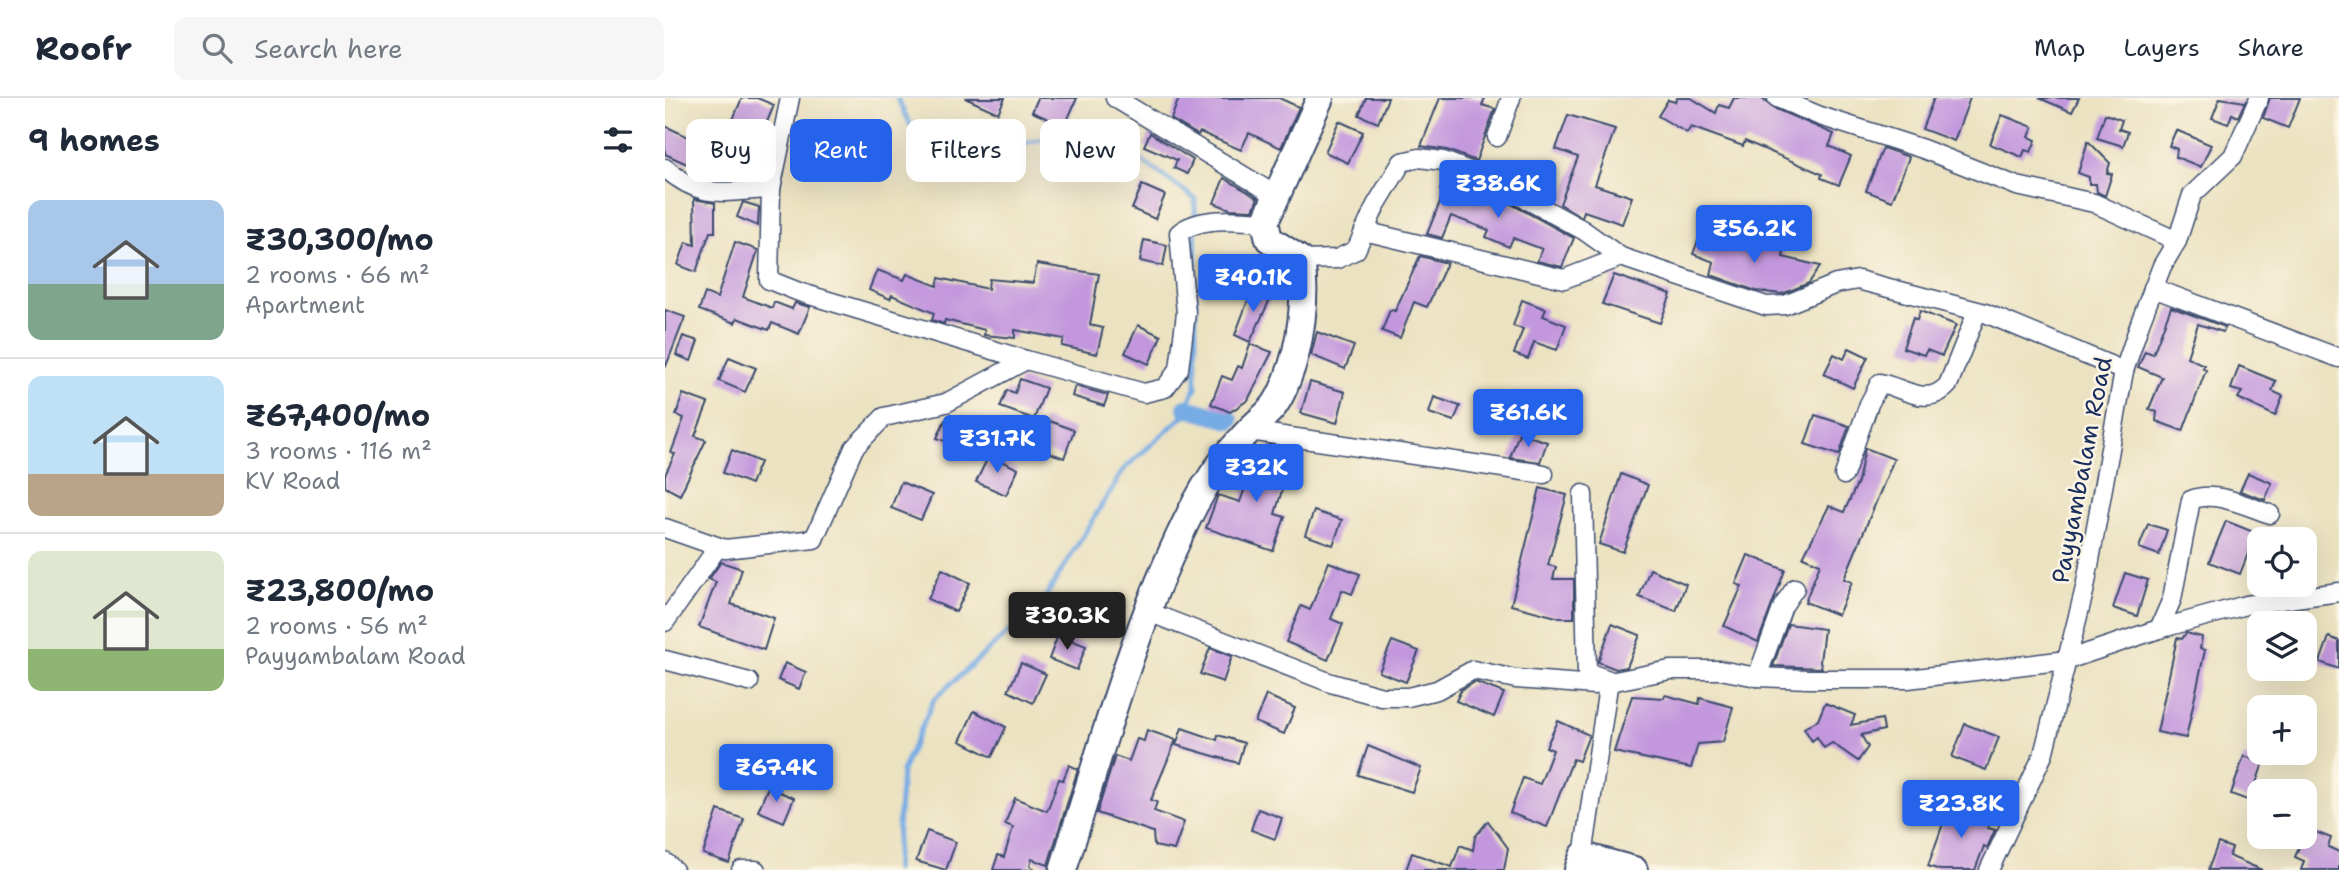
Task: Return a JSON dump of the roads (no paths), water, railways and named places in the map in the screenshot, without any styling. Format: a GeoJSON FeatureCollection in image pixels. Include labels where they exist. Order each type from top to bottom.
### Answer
{"type":"FeatureCollection","features":[{"type":"Feature","properties":{"kind":"street"},"geometry":{"type":"LineString","coordinates":[[790,98],[771,189],[769,280],[799,292],[1144,393],[1165,388],[1179,369],[1186,313],[1179,233],[1188,225],[1265,222]]}},
{"type":"Feature","properties":{"kind":"street"},"geometry":{"type":"LineString","coordinates":[[1115,98],[1277,196]]}},
{"type":"Feature","properties":{"kind":"street"},"geometry":{"type":"LineString","coordinates":[[1320,98],[1265,222],[1269,239],[1301,260],[1322,261],[1349,256],[1356,250],[1402,162],[1419,158],[1443,161],[1485,177],[1583,230],[1621,257],[1766,306],[1785,305],[1836,284],[1858,280],[1977,312],[2124,371]]}},
{"type":"Feature","properties":{"kind":"street"},"geometry":{"type":"LineString","coordinates":[[1497,137],[1510,98]]}},
{"type":"Feature","properties":{"kind":"street"},"geometry":{"type":"LineString","coordinates":[[1777,98],[2017,186],[2094,204],[2177,242]]}},
{"type":"Feature","properties":{"kind":"street","name":"Payyambalam Road"},"geometry":{"type":"LineString","coordinates":[[1989,870],[2043,755],[2085,588],[2124,371],[2154,288],[2177,242],[2192,195],[2234,156],[2259,98]]}},
{"type":"Feature","properties":{"kind":"street"},"geometry":{"type":"LineString","coordinates":[[665,168],[689,187],[700,191],[771,189]]}},
{"type":"Feature","properties":{"kind":"street"},"geometry":{"type":"LineString","coordinates":[[1364,231],[1564,279],[1621,257]]}},
{"type":"Feature","properties":{"kind":"street"},"geometry":{"type":"LineString","coordinates":[[1063,870],[1146,611],[1202,493],[1249,430],[1273,410],[1293,364],[1304,278],[1301,260]]}},
{"type":"Feature","properties":{"kind":"street"},"geometry":{"type":"LineString","coordinates":[[2154,288],[2339,358]]}},
{"type":"Feature","properties":{"kind":"street"},"geometry":{"type":"LineString","coordinates":[[1844,475],[1869,404],[1880,383],[1918,396],[1933,397],[1941,393],[1948,385],[1977,312]]}},
{"type":"Feature","properties":{"kind":"street"},"geometry":{"type":"LineString","coordinates":[[665,528],[725,549],[814,539],[854,448],[884,417],[946,403],[1026,359]]}},
{"type":"Feature","properties":{"kind":"street"},"geometry":{"type":"LineString","coordinates":[[1249,430],[1544,474]]}},
{"type":"Feature","properties":{"kind":"street"},"geometry":{"type":"LineString","coordinates":[[1583,494],[1587,672],[1609,680]]}},
{"type":"Feature","properties":{"kind":"street"},"geometry":{"type":"LineString","coordinates":[[2159,629],[2172,599],[2191,500],[2201,496],[2224,499],[2270,514]]}},
{"type":"Feature","properties":{"kind":"street"},"geometry":{"type":"LineString","coordinates":[[665,622],[718,547]]}},
{"type":"Feature","properties":{"kind":"street"},"geometry":{"type":"LineString","coordinates":[[1757,677],[1783,606],[1795,588]]}},
{"type":"Feature","properties":{"kind":"street"},"geometry":{"type":"LineString","coordinates":[[1146,611],[1331,683],[1382,697],[1408,698],[1437,690],[1473,670],[1516,679],[1595,685],[1609,680],[1670,670],[1720,670],[1757,677],[1908,679],[2067,660],[2159,629],[2246,604],[2339,592]]}},
{"type":"Feature","properties":{"kind":"street"},"geometry":{"type":"LineString","coordinates":[[665,660],[749,682]]}},
{"type":"Feature","properties":{"kind":"street"},"geometry":{"type":"LineString","coordinates":[[1609,680],[1581,863],[1634,870]]}},
{"type":"Feature","properties":{"kind":"street"},"geometry":{"type":"LineString","coordinates":[[665,862],[674,870]]}},
{"type":"Feature","properties":{"kind":"street"},"geometry":{"type":"LineString","coordinates":[[741,870],[756,870]]}},
{"type":"Feature","properties":{"kind":"waterway"},"geometry":{"type":"LineString","coordinates":[[895,870],[902,771],[934,699],[1043,601],[1124,469],[1182,417],[1196,387],[1195,199],[1139,158],[1060,135],[973,155],[924,152],[897,98]]}},
{"type":"Feature","properties":{"kind":"waterway"},"geometry":{"type":"LineString","coordinates":[[1186,408],[1230,420]]}}]}
